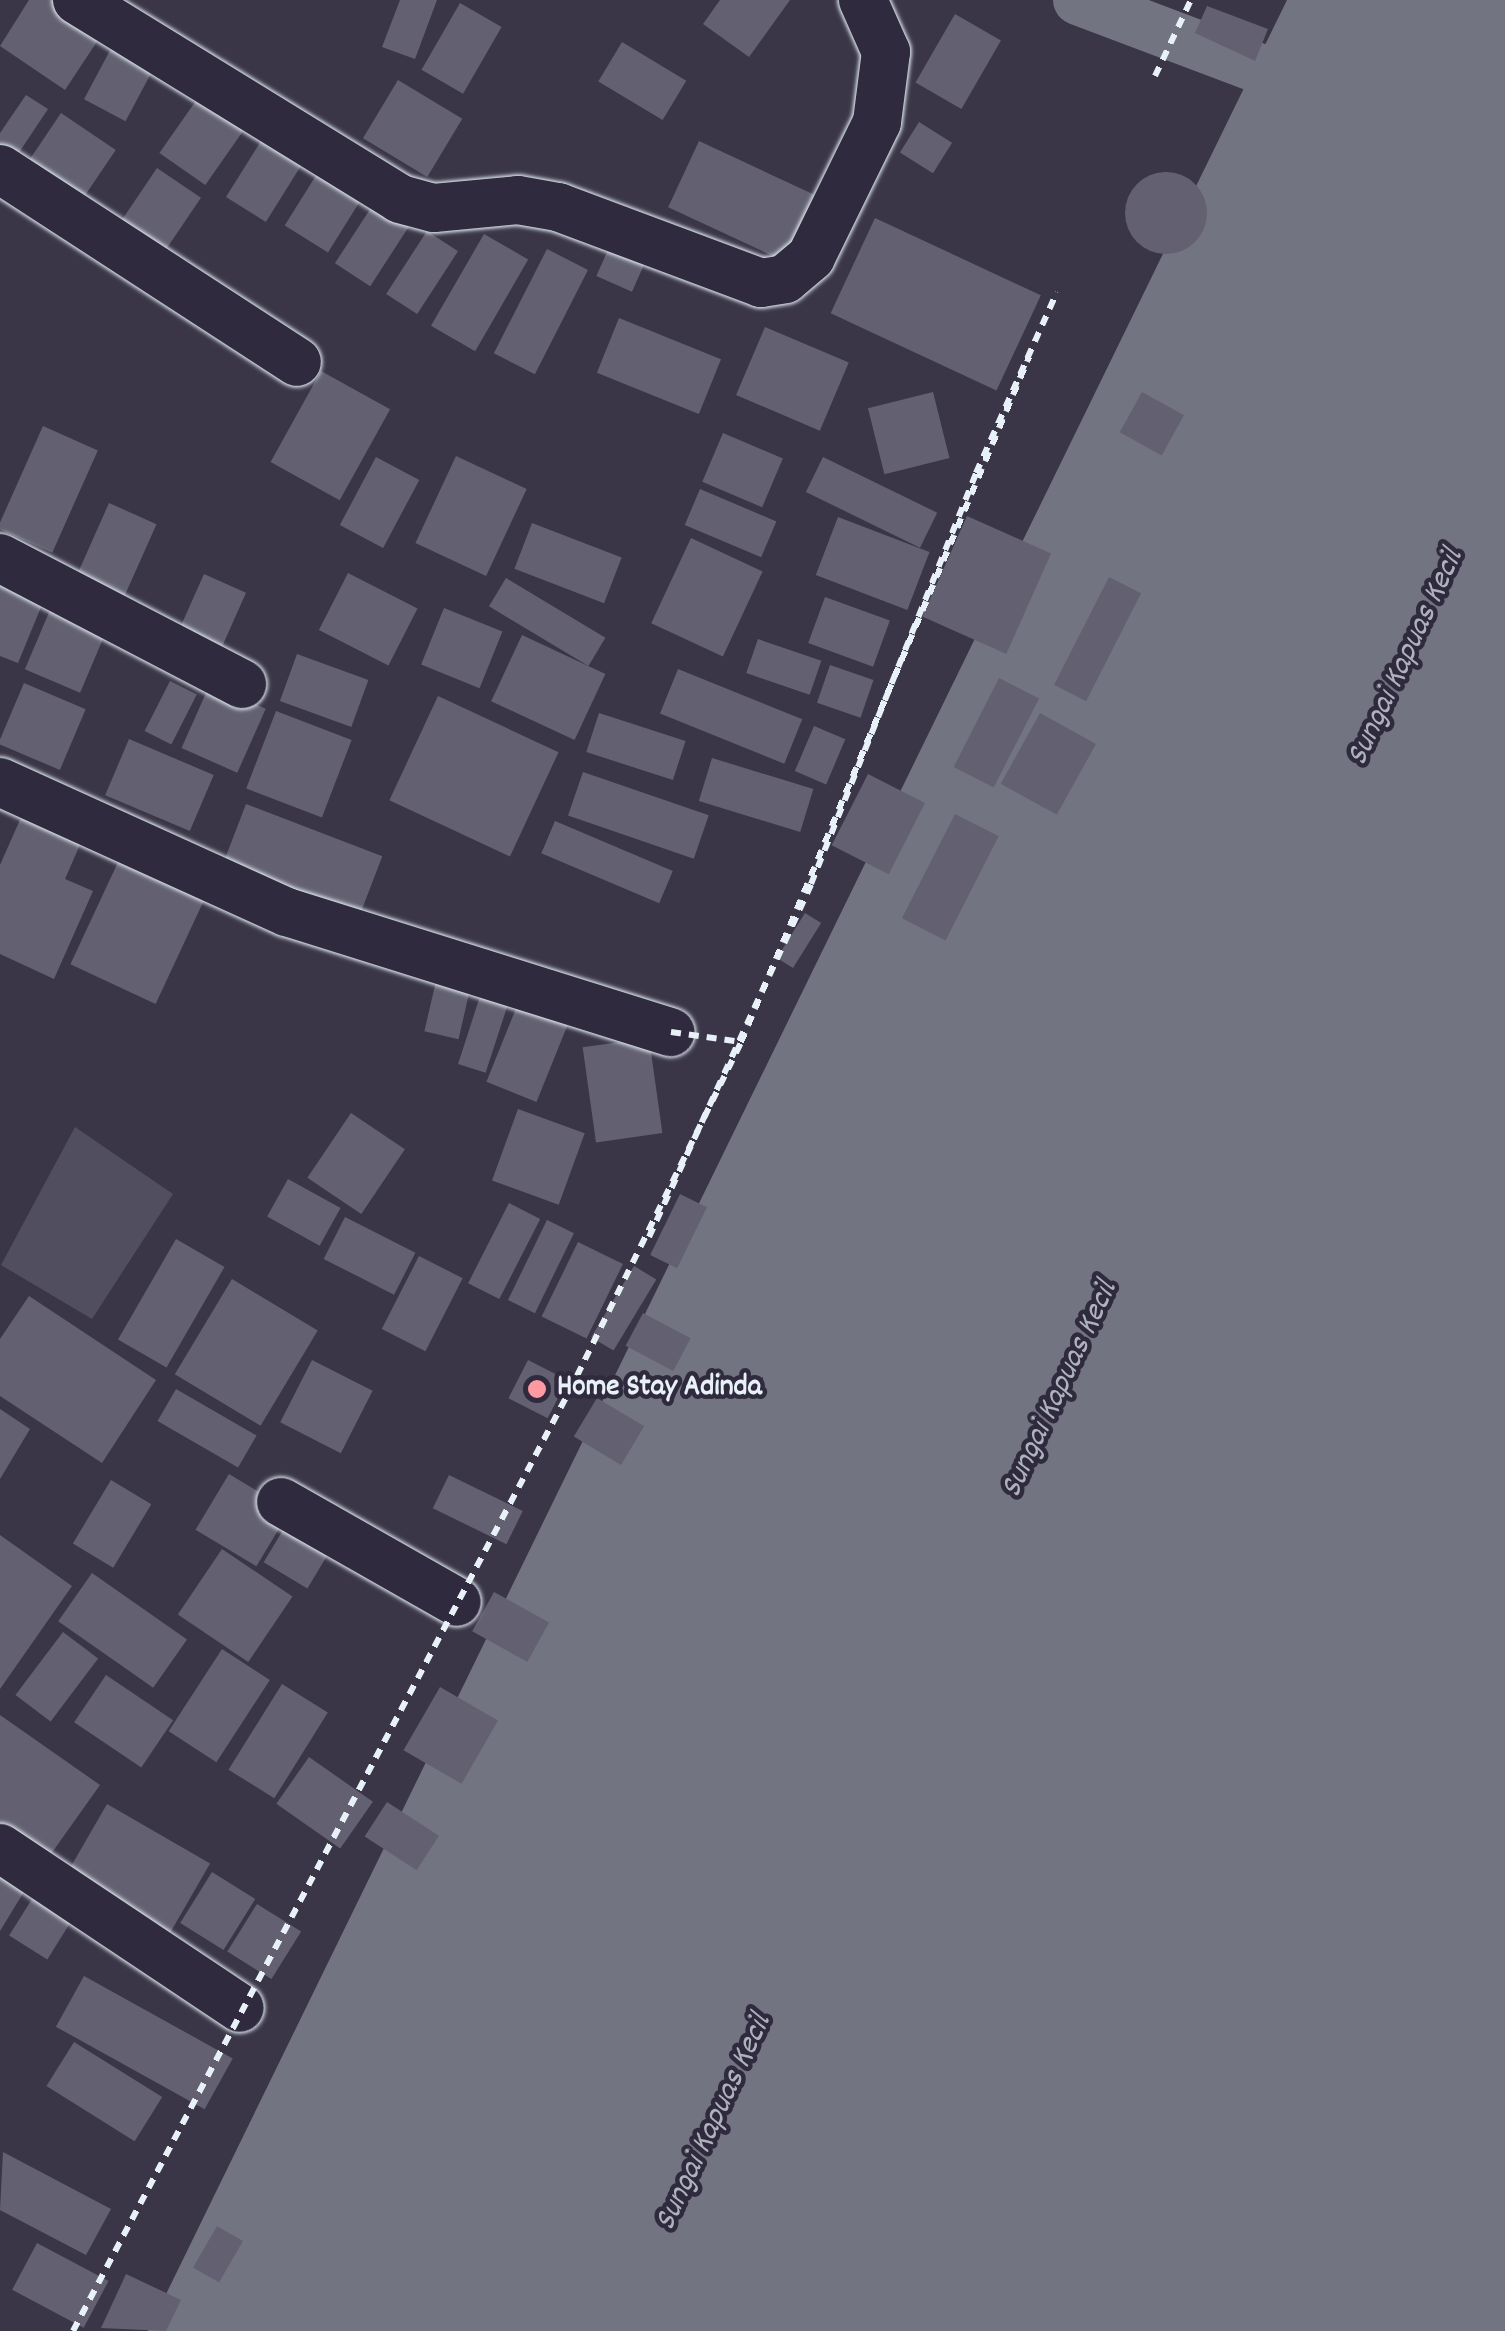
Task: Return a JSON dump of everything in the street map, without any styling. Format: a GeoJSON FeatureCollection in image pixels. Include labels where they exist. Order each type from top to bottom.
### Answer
{"type":"FeatureCollection","features":[{"type":"Feature","properties":{"kind":"street"},"geometry":{"type":"LineString","coordinates":[[78,0],[400,199],[434,208],[502,200],[548,204],[762,282],[785,279],[812,257],[877,122],[886,52],[863,0]]}},
{"type":"Feature","properties":{"kind":"street"},"geometry":{"type":"LineString","coordinates":[[0,169],[297,362]]}},
{"type":"Feature","properties":{"kind":"street"},"geometry":{"type":"LineString","coordinates":[[0,558],[242,684]]}},
{"type":"Feature","properties":{"kind":"street"},"geometry":{"type":"LineString","coordinates":[[0,782],[287,912],[670,1032]]}},
{"type":"Feature","properties":{"kind":"street"},"geometry":{"type":"LineString","coordinates":[[281,1502],[457,1602]]}},
{"type":"Feature","properties":{"kind":"street"},"geometry":{"type":"LineString","coordinates":[[0,1848],[240,2008]]}},
{"type":"Feature","properties":{"kind":"path"},"geometry":{"type":"LineString","coordinates":[[1155,76],[1191,0]]}},
{"type":"Feature","properties":{"kind":"path"},"geometry":{"type":"LineString","coordinates":[[649,1237],[811,884],[968,491],[1057,292]]}},
{"type":"Feature","properties":{"kind":"path"},"geometry":{"type":"LineString","coordinates":[[73,2331],[457,1602],[742,1042],[1029,357]]}},
{"type":"Feature","properties":{"kind":"path"},"geometry":{"type":"LineString","coordinates":[[670,1032],[742,1042]]}},
{"type":"Feature","properties":{"kind":"shaded area"},"geometry":{"type":"Polygon","coordinates":[[[75,1127],[173,1194],[92,1319],[1,1265],[75,1127]]]}},
{"type":"Feature","properties":{"kind":"water","name":"Sungai Kapuas Kecil"},"geometry":{"type":"Polygon","coordinates":[[[1287,0],[1505,0],[1505,2331],[148,2331],[1287,0]]]}},
{"type":"Feature","properties":{"kind":"building"},"geometry":{"type":"Polygon","coordinates":[[[29,0],[51,0],[102,34],[65,90],[0,46],[29,0]]]}},
{"type":"Feature","properties":{"kind":"building"},"geometry":{"type":"Polygon","coordinates":[[[400,0],[437,0],[415,59],[382,47],[400,0]]]}},
{"type":"Feature","properties":{"kind":"building"},"geometry":{"type":"Polygon","coordinates":[[[720,0],[790,0],[749,57],[703,24],[720,0]]]}},
{"type":"Feature","properties":{"kind":"building"},"geometry":{"type":"Polygon","coordinates":[[[460,3],[502,27],[463,94],[422,70],[460,3]]]}},
{"type":"Feature","properties":{"kind":"building"},"geometry":{"type":"Polygon","coordinates":[[[1207,6],[1268,29],[1255,61],[1195,33],[1207,6]]]}},
{"type":"Feature","properties":{"kind":"building"},"geometry":{"type":"Polygon","coordinates":[[[955,14],[1001,40],[961,109],[916,82],[955,14]]]}},
{"type":"Feature","properties":{"kind":"building"},"geometry":{"type":"Polygon","coordinates":[[[115,41],[156,63],[126,121],[84,99],[115,41]]]}},
{"type":"Feature","properties":{"kind":"building"},"geometry":{"type":"Polygon","coordinates":[[[622,42],[686,81],[663,120],[598,81],[622,42]]]}},
{"type":"Feature","properties":{"kind":"building"},"geometry":{"type":"Polygon","coordinates":[[[398,80],[462,119],[427,177],[363,138],[398,80]]]}},
{"type":"Feature","properties":{"kind":"building"},"geometry":{"type":"Polygon","coordinates":[[[207,85],[253,117],[205,185],[159,153],[207,85]]]}},
{"type":"Feature","properties":{"kind":"building"},"geometry":{"type":"Polygon","coordinates":[[[26,95],[48,109],[8,169],[0,164],[0,133],[26,95]]]}},
{"type":"Feature","properties":{"kind":"building"},"geometry":{"type":"Polygon","coordinates":[[[61,113],[116,150],[77,207],[22,170],[61,113]]]}},
{"type":"Feature","properties":{"kind":"building"},"geometry":{"type":"Polygon","coordinates":[[[919,122],[952,143],[933,173],[900,153],[919,122]]]}},
{"type":"Feature","properties":{"kind":"building"},"geometry":{"type":"Polygon","coordinates":[[[271,125],[311,150],[266,222],[226,197],[271,125]]]}},
{"type":"Feature","properties":{"kind":"building"},"geometry":{"type":"Polygon","coordinates":[[[699,141],[824,199],[793,265],[668,207],[699,141]]]}},
{"type":"Feature","properties":{"kind":"building"},"geometry":{"type":"Polygon","coordinates":[[[325,161],[368,188],[328,252],[285,225],[325,161]]]}},
{"type":"Feature","properties":{"kind":"building"},"geometry":{"type":"Polygon","coordinates":[[[157,168],[201,198],[156,264],[112,234],[157,168]]]}},
{"type":"Feature","properties":{"kind":"building"},"geometry":{"type":"Polygon","coordinates":[[[1158,172],[1174,172],[1200,190],[1207,213],[1204,229],[1195,242],[1174,254],[1158,254],[1132,236],[1125,221],[1125,205],[1143,179],[1158,172]]]}},
{"type":"Feature","properties":{"kind":"building"},"geometry":{"type":"Polygon","coordinates":[[[378,197],[413,220],[370,286],[335,263],[378,197]]]}},
{"type":"Feature","properties":{"kind":"building"},"geometry":{"type":"Polygon","coordinates":[[[875,218],[1041,295],[996,391],[831,313],[875,218]]]}},
{"type":"Feature","properties":{"kind":"building"},"geometry":{"type":"Polygon","coordinates":[[[427,231],[458,251],[417,314],[386,294],[427,231]]]}},
{"type":"Feature","properties":{"kind":"building"},"geometry":{"type":"Polygon","coordinates":[[[484,234],[528,260],[475,351],[431,326],[484,234]]]}},
{"type":"Feature","properties":{"kind":"building"},"geometry":{"type":"Polygon","coordinates":[[[611,243],[647,259],[632,292],[596,276],[611,243]]]}},
{"type":"Feature","properties":{"kind":"building"},"geometry":{"type":"Polygon","coordinates":[[[547,249],[588,270],[535,374],[494,353],[547,249]]]}},
{"type":"Feature","properties":{"kind":"building"},"geometry":{"type":"Polygon","coordinates":[[[619,318],[721,359],[699,414],[597,373],[619,318]]]}},
{"type":"Feature","properties":{"kind":"building"},"geometry":{"type":"Polygon","coordinates":[[[765,327],[849,363],[820,431],[736,395],[765,327]]]}},
{"type":"Feature","properties":{"kind":"building"},"geometry":{"type":"Polygon","coordinates":[[[321,371],[390,409],[340,500],[271,462],[321,371]]]}},
{"type":"Feature","properties":{"kind":"building"},"geometry":{"type":"Polygon","coordinates":[[[933,392],[949,458],[884,474],[868,408],[933,392]]]}},
{"type":"Feature","properties":{"kind":"building"},"geometry":{"type":"Polygon","coordinates":[[[1142,392],[1184,415],[1162,456],[1120,432],[1142,392]]]}},
{"type":"Feature","properties":{"kind":"building"},"geometry":{"type":"Polygon","coordinates":[[[43,426],[98,450],[52,553],[0,529],[43,426]]]}},
{"type":"Feature","properties":{"kind":"building"},"geometry":{"type":"Polygon","coordinates":[[[723,433],[783,458],[762,507],[702,482],[723,433]]]}},
{"type":"Feature","properties":{"kind":"building"},"geometry":{"type":"Polygon","coordinates":[[[456,456],[527,489],[486,576],[415,543],[456,456]]]}},
{"type":"Feature","properties":{"kind":"building"},"geometry":{"type":"Polygon","coordinates":[[[376,457],[419,480],[383,548],[340,525],[376,457]]]}},
{"type":"Feature","properties":{"kind":"building"},"geometry":{"type":"Polygon","coordinates":[[[823,457],[937,513],[920,548],[806,492],[823,457]]]}},
{"type":"Feature","properties":{"kind":"building"},"geometry":{"type":"Polygon","coordinates":[[[700,489],[776,521],[761,557],[685,525],[700,489]]]}},
{"type":"Feature","properties":{"kind":"building"},"geometry":{"type":"Polygon","coordinates":[[[109,503],[157,524],[122,602],[74,581],[109,503]]]}},
{"type":"Feature","properties":{"kind":"building"},"geometry":{"type":"Polygon","coordinates":[[[967,516],[1051,553],[1006,654],[922,616],[967,516]]]}},
{"type":"Feature","properties":{"kind":"building"},"geometry":{"type":"Polygon","coordinates":[[[838,517],[929,552],[907,610],[816,575],[838,517]]]}},
{"type":"Feature","properties":{"kind":"building"},"geometry":{"type":"Polygon","coordinates":[[[532,523],[622,557],[604,603],[514,569],[532,523]]]}},
{"type":"Feature","properties":{"kind":"building"},"geometry":{"type":"Polygon","coordinates":[[[691,538],[763,571],[723,657],[651,623],[691,538]]]}},
{"type":"Feature","properties":{"kind":"building"},"geometry":{"type":"Polygon","coordinates":[[[348,573],[417,608],[388,665],[319,630],[348,573]]]}},
{"type":"Feature","properties":{"kind":"building"},"geometry":{"type":"Polygon","coordinates":[[[204,574],[246,593],[219,654],[177,635],[204,574]]]}},
{"type":"Feature","properties":{"kind":"building"},"geometry":{"type":"Polygon","coordinates":[[[0,576],[46,595],[18,663],[0,656],[0,576]]]}},
{"type":"Feature","properties":{"kind":"building"},"geometry":{"type":"Polygon","coordinates":[[[1109,577],[1141,593],[1086,701],[1054,685],[1109,577]]]}},
{"type":"Feature","properties":{"kind":"building"},"geometry":{"type":"Polygon","coordinates":[[[506,578],[605,638],[588,666],[489,606],[506,578]]]}},
{"type":"Feature","properties":{"kind":"building"},"geometry":{"type":"Polygon","coordinates":[[[825,597],[890,621],[873,667],[808,643],[825,597]]]}},
{"type":"Feature","properties":{"kind":"building"},"geometry":{"type":"Polygon","coordinates":[[[53,603],[108,626],[80,693],[25,669],[53,603]]]}},
{"type":"Feature","properties":{"kind":"building"},"geometry":{"type":"Polygon","coordinates":[[[444,608],[502,632],[480,688],[421,665],[444,608]]]}},
{"type":"Feature","properties":{"kind":"building"},"geometry":{"type":"Polygon","coordinates":[[[522,635],[605,674],[575,740],[491,701],[522,635]]]}},
{"type":"Feature","properties":{"kind":"building"},"geometry":{"type":"Polygon","coordinates":[[[758,639],[821,661],[810,695],[746,673],[758,639]]]}},
{"type":"Feature","properties":{"kind":"building"},"geometry":{"type":"Polygon","coordinates":[[[297,654],[368,680],[351,727],[280,701],[297,654]]]}},
{"type":"Feature","properties":{"kind":"building"},"geometry":{"type":"Polygon","coordinates":[[[830,665],[873,680],[860,718],[817,703],[830,665]]]}},
{"type":"Feature","properties":{"kind":"building"},"geometry":{"type":"Polygon","coordinates":[[[678,669],[802,719],[784,764],[660,714],[678,669]]]}},
{"type":"Feature","properties":{"kind":"building"},"geometry":{"type":"Polygon","coordinates":[[[999,678],[1039,698],[994,788],[954,767],[999,678]]]}},
{"type":"Feature","properties":{"kind":"building"},"geometry":{"type":"Polygon","coordinates":[[[170,681],[197,695],[171,745],[145,731],[170,681]]]}},
{"type":"Feature","properties":{"kind":"building"},"geometry":{"type":"Polygon","coordinates":[[[24,683],[86,709],[60,770],[0,745],[24,683]]]}},
{"type":"Feature","properties":{"kind":"building"},"geometry":{"type":"Polygon","coordinates":[[[210,684],[266,709],[237,773],[182,748],[210,684]]]}},
{"type":"Feature","properties":{"kind":"building"},"geometry":{"type":"Polygon","coordinates":[[[438,696],[559,752],[510,856],[389,800],[438,696]]]}},
{"type":"Feature","properties":{"kind":"building"},"geometry":{"type":"Polygon","coordinates":[[[276,711],[352,740],[322,818],[246,788],[276,711]]]}},
{"type":"Feature","properties":{"kind":"building"},"geometry":{"type":"Polygon","coordinates":[[[599,713],[686,741],[673,780],[586,752],[599,713]]]}},
{"type":"Feature","properties":{"kind":"building"},"geometry":{"type":"Polygon","coordinates":[[[1040,713],[1096,744],[1057,815],[1001,784],[1040,713]]]}},
{"type":"Feature","properties":{"kind":"building"},"geometry":{"type":"Polygon","coordinates":[[[814,726],[845,739],[826,784],[795,771],[814,726]]]}},
{"type":"Feature","properties":{"kind":"building"},"geometry":{"type":"Polygon","coordinates":[[[129,739],[214,775],[190,831],[105,795],[129,739]]]}},
{"type":"Feature","properties":{"kind":"building"},"geometry":{"type":"Polygon","coordinates":[[[712,758],[813,789],[800,832],[699,801],[712,758]]]}},
{"type":"Feature","properties":{"kind":"building"},"geometry":{"type":"Polygon","coordinates":[[[583,772],[709,815],[694,859],[568,815],[583,772]]]}},
{"type":"Feature","properties":{"kind":"building"},"geometry":{"type":"Polygon","coordinates":[[[868,774],[925,803],[889,874],[832,845],[868,774]]]}},
{"type":"Feature","properties":{"kind":"building"},"geometry":{"type":"Polygon","coordinates":[[[246,804],[382,856],[359,917],[223,865],[246,804]]]}},
{"type":"Feature","properties":{"kind":"building"},"geometry":{"type":"Polygon","coordinates":[[[23,813],[82,840],[65,879],[93,891],[54,979],[0,954],[0,865],[23,813]]]}},
{"type":"Feature","properties":{"kind":"building"},"geometry":{"type":"Polygon","coordinates":[[[955,814],[999,836],[946,940],[902,918],[955,814]]]}},
{"type":"Feature","properties":{"kind":"building"},"geometry":{"type":"Polygon","coordinates":[[[555,821],[673,871],[659,903],[541,853],[555,821]]]}},
{"type":"Feature","properties":{"kind":"building"},"geometry":{"type":"Polygon","coordinates":[[[119,860],[204,900],[156,1004],[70,964],[119,860]]]}},
{"type":"Feature","properties":{"kind":"building"},"geometry":{"type":"Polygon","coordinates":[[[805,913],[821,923],[793,968],[777,958],[805,913]]]}},
{"type":"Feature","properties":{"kind":"building"},"geometry":{"type":"Polygon","coordinates":[[[439,968],[473,976],[458,1039],[424,1031],[439,968]]]}},
{"type":"Feature","properties":{"kind":"building"},"geometry":{"type":"Polygon","coordinates":[[[484,984],[512,993],[486,1073],[458,1064],[484,984]]]}},
{"type":"Feature","properties":{"kind":"building"},"geometry":{"type":"Polygon","coordinates":[[[519,1001],[569,1021],[536,1102],[486,1082],[519,1001]]]}},
{"type":"Feature","properties":{"kind":"building"},"geometry":{"type":"Polygon","coordinates":[[[649,1038],[662,1133],[596,1142],[583,1047],[649,1038]]]}},
{"type":"Feature","properties":{"kind":"building"},"geometry":{"type":"Polygon","coordinates":[[[518,1109],[585,1133],[559,1205],[492,1180],[518,1109]]]}},
{"type":"Feature","properties":{"kind":"building"},"geometry":{"type":"Polygon","coordinates":[[[351,1113],[405,1149],[361,1214],[307,1178],[351,1113]]]}},
{"type":"Feature","properties":{"kind":"building"},"geometry":{"type":"Polygon","coordinates":[[[288,1179],[340,1208],[320,1246],[267,1217],[288,1179]]]}},
{"type":"Feature","properties":{"kind":"building"},"geometry":{"type":"Polygon","coordinates":[[[680,1194],[707,1207],[677,1268],[650,1255],[680,1194]]]}},
{"type":"Feature","properties":{"kind":"building"},"geometry":{"type":"Polygon","coordinates":[[[509,1203],[540,1219],[499,1299],[468,1283],[509,1203]]]}},
{"type":"Feature","properties":{"kind":"building"},"geometry":{"type":"Polygon","coordinates":[[[345,1217],[415,1253],[394,1295],[324,1259],[345,1217]]]}},
{"type":"Feature","properties":{"kind":"building"},"geometry":{"type":"Polygon","coordinates":[[[547,1220],[574,1233],[535,1313],[508,1300],[547,1220]]]}},
{"type":"Feature","properties":{"kind":"building"},"geometry":{"type":"Polygon","coordinates":[[[176,1239],[224,1267],[166,1367],[118,1339],[176,1239]]]}},
{"type":"Feature","properties":{"kind":"building"},"geometry":{"type":"Polygon","coordinates":[[[578,1242],[623,1264],[587,1339],[542,1317],[578,1242]]]}},
{"type":"Feature","properties":{"kind":"building"},"geometry":{"type":"Polygon","coordinates":[[[419,1256],[463,1278],[425,1351],[382,1329],[419,1256]]]}},
{"type":"Feature","properties":{"kind":"building"},"geometry":{"type":"Polygon","coordinates":[[[634,1266],[656,1279],[614,1351],[591,1337],[634,1266]]]}},
{"type":"Feature","properties":{"kind":"building"},"geometry":{"type":"Polygon","coordinates":[[[232,1279],[318,1331],[261,1426],[175,1374],[232,1279]]]}},
{"type":"Feature","properties":{"kind":"building"},"geometry":{"type":"Polygon","coordinates":[[[29,1296],[156,1380],[102,1463],[0,1396],[0,1339],[29,1296]]]}},
{"type":"Feature","properties":{"kind":"building"},"geometry":{"type":"Polygon","coordinates":[[[643,1313],[691,1338],[673,1371],[626,1346],[643,1313]]]}},
{"type":"Feature","properties":{"kind":"building"},"geometry":{"type":"Polygon","coordinates":[[[312,1360],[373,1391],[341,1453],[280,1422],[312,1360]]]}},
{"type":"Feature","properties":{"kind":"building","name":"Home Stay Adinda"},"geometry":{"type":"Polygon","coordinates":[[[528,1360],[567,1380],[548,1418],[508,1398],[528,1360]]]}},
{"type":"Feature","properties":{"kind":"building"},"geometry":{"type":"Polygon","coordinates":[[[176,1389],[257,1436],[238,1468],[158,1421],[176,1389]]]}},
{"type":"Feature","properties":{"kind":"building"},"geometry":{"type":"Polygon","coordinates":[[[597,1398],[644,1426],[621,1465],[574,1437],[597,1398]]]}},
{"type":"Feature","properties":{"kind":"building"},"geometry":{"type":"Polygon","coordinates":[[[0,1409],[30,1429],[0,1479],[0,1409]]]}},
{"type":"Feature","properties":{"kind":"building"},"geometry":{"type":"Polygon","coordinates":[[[229,1474],[290,1511],[256,1566],[196,1530],[229,1474]]]}},
{"type":"Feature","properties":{"kind":"building"},"geometry":{"type":"Polygon","coordinates":[[[449,1475],[523,1511],[506,1544],[433,1508],[449,1475]]]}},
{"type":"Feature","properties":{"kind":"building"},"geometry":{"type":"Polygon","coordinates":[[[111,1480],[151,1504],[113,1568],[73,1543],[111,1480]]]}},
{"type":"Feature","properties":{"kind":"building"},"geometry":{"type":"Polygon","coordinates":[[[292,1515],[336,1541],[307,1588],[264,1562],[292,1515]]]}},
{"type":"Feature","properties":{"kind":"building"},"geometry":{"type":"Polygon","coordinates":[[[0,1535],[72,1586],[0,1689],[0,1535]]]}},
{"type":"Feature","properties":{"kind":"building"},"geometry":{"type":"Polygon","coordinates":[[[222,1549],[292,1597],[248,1662],[178,1614],[222,1549]]]}},
{"type":"Feature","properties":{"kind":"building"},"geometry":{"type":"Polygon","coordinates":[[[92,1573],[187,1640],[153,1688],[58,1621],[92,1573]]]}},
{"type":"Feature","properties":{"kind":"building"},"geometry":{"type":"Polygon","coordinates":[[[494,1592],[549,1623],[527,1662],[472,1631],[494,1592]]]}},
{"type":"Feature","properties":{"kind":"building"},"geometry":{"type":"Polygon","coordinates":[[[63,1632],[98,1658],[51,1722],[15,1695],[63,1632]]]}},
{"type":"Feature","properties":{"kind":"building"},"geometry":{"type":"Polygon","coordinates":[[[222,1649],[270,1680],[216,1762],[169,1731],[222,1649]]]}},
{"type":"Feature","properties":{"kind":"building"},"geometry":{"type":"Polygon","coordinates":[[[106,1675],[173,1720],[141,1768],[74,1722],[106,1675]]]}},
{"type":"Feature","properties":{"kind":"building"},"geometry":{"type":"Polygon","coordinates":[[[282,1684],[328,1713],[274,1798],[228,1770],[282,1684]]]}},
{"type":"Feature","properties":{"kind":"building"},"geometry":{"type":"Polygon","coordinates":[[[440,1687],[498,1720],[462,1784],[404,1750],[440,1687]]]}},
{"type":"Feature","properties":{"kind":"building"},"geometry":{"type":"Polygon","coordinates":[[[0,1715],[100,1785],[41,1868],[0,1840],[0,1715]]]}},
{"type":"Feature","properties":{"kind":"building"},"geometry":{"type":"Polygon","coordinates":[[[309,1757],[373,1802],[340,1848],[276,1804],[309,1757]]]}},
{"type":"Feature","properties":{"kind":"building"},"geometry":{"type":"Polygon","coordinates":[[[387,1802],[439,1836],[417,1870],[365,1836],[387,1802]]]}},
{"type":"Feature","properties":{"kind":"building"},"geometry":{"type":"Polygon","coordinates":[[[107,1804],[210,1864],[170,1934],[66,1874],[107,1804]]]}},
{"type":"Feature","properties":{"kind":"building"},"geometry":{"type":"Polygon","coordinates":[[[0,1856],[33,1877],[0,1931],[0,1856]]]}},
{"type":"Feature","properties":{"kind":"building"},"geometry":{"type":"Polygon","coordinates":[[[212,1872],[255,1899],[223,1950],[180,1923],[212,1872]]]}},
{"type":"Feature","properties":{"kind":"building"},"geometry":{"type":"Polygon","coordinates":[[[42,1883],[80,1907],[47,1959],[9,1936],[42,1883]]]}},
{"type":"Feature","properties":{"kind":"building"},"geometry":{"type":"Polygon","coordinates":[[[257,1904],[301,1932],[271,1979],[227,1951],[257,1904]]]}},
{"type":"Feature","properties":{"kind":"building"},"geometry":{"type":"Polygon","coordinates":[[[84,1976],[233,2058],[205,2109],[56,2027],[84,1976]]]}},
{"type":"Feature","properties":{"kind":"building"},"geometry":{"type":"Polygon","coordinates":[[[74,2042],[162,2097],[135,2141],[46,2086],[74,2042]]]}},
{"type":"Feature","properties":{"kind":"building"},"geometry":{"type":"Polygon","coordinates":[[[3,2152],[111,2209],[86,2255],[0,2210],[3,2152]]]}},
{"type":"Feature","properties":{"kind":"building"},"geometry":{"type":"Polygon","coordinates":[[[217,2226],[243,2241],[219,2283],[193,2268],[217,2226]]]}},
{"type":"Feature","properties":{"kind":"building"},"geometry":{"type":"Polygon","coordinates":[[[37,2243],[109,2281],[84,2328],[12,2290],[37,2243]]]}},
{"type":"Feature","properties":{"kind":"building"},"geometry":{"type":"Polygon","coordinates":[[[126,2274],[181,2300],[166,2331],[101,2328],[126,2274]]]}},
{"type":"Feature","properties":{"kind":"waterway"},"geometry":{"type":"LineString","coordinates":[[1078,0],[1258,68]]}},
{"type":"Feature","properties":{"kind":"place","name":"Home Stay Adinda"},"geometry":{"type":"Point","coordinates":[537,1389]}}]}
